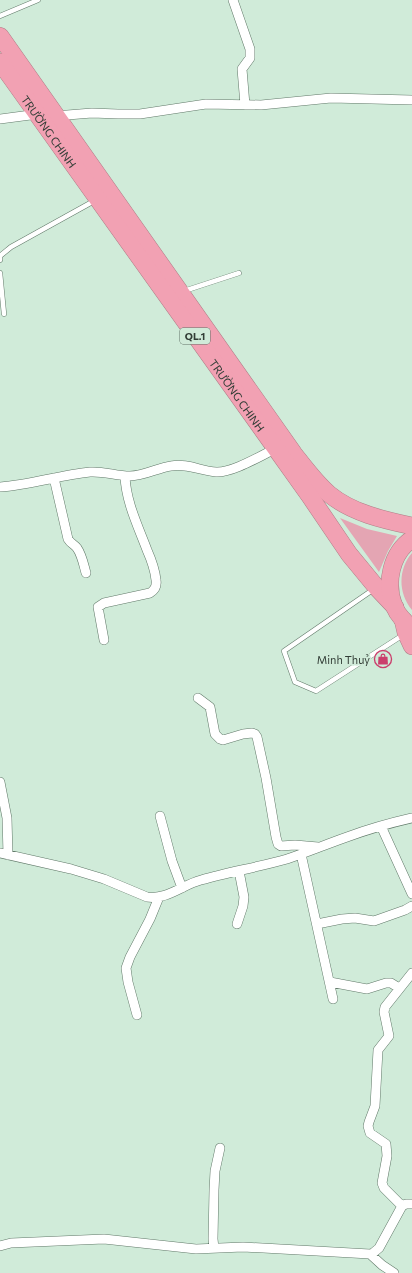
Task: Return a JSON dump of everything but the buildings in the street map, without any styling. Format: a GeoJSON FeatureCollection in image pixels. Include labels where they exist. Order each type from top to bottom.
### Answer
{"type":"FeatureCollection","features":[{"type":"Feature","properties":{"kind":"highway","name":"TRƯỜNG CHINH"},"geometry":{"type":"LineString","coordinates":[[0,36],[58,116],[294,454],[323,488],[338,500],[352,508],[376,517],[412,526]]}},
{"type":"Feature","properties":{"kind":"highway","name":"TRƯỜNG CHINH"},"geometry":{"type":"LineString","coordinates":[[0,62],[349,554],[406,627]]}},
{"type":"Feature","properties":{"kind":"highway"},"geometry":{"type":"LineString","coordinates":[[406,627],[391,597],[390,576],[396,556],[412,539]]}},
{"type":"Feature","properties":{"kind":"street"},"geometry":{"type":"LineString","coordinates":[[233,0],[250,49],[250,58],[242,69],[245,105]]}},
{"type":"Feature","properties":{"kind":"street"},"geometry":{"type":"LineString","coordinates":[[0,119],[36,114],[58,116],[92,112],[140,114],[206,104],[261,105],[330,98],[412,100]]}},
{"type":"Feature","properties":{"kind":"street"},"geometry":{"type":"LineString","coordinates":[[0,487],[14,486],[92,472],[132,476],[170,466],[180,465],[222,472],[275,449]]}},
{"type":"Feature","properties":{"kind":"street"},"geometry":{"type":"LineString","coordinates":[[104,640],[98,607],[104,603],[150,593],[156,586],[150,556],[125,490],[125,476]]}},
{"type":"Feature","properties":{"kind":"street"},"geometry":{"type":"LineString","coordinates":[[54,478],[68,539],[79,550],[86,573]]}},
{"type":"Feature","properties":{"kind":"street"},"geometry":{"type":"LineString","coordinates":[[198,698],[210,707],[215,734],[220,739],[223,740],[249,733],[255,734],[257,737],[278,844],[281,846],[295,845],[319,848]]}},
{"type":"Feature","properties":{"kind":"street"},"geometry":{"type":"LineString","coordinates":[[0,782],[7,818],[4,854],[71,869],[104,879],[146,897],[166,896],[202,879],[286,859],[319,848],[347,836],[412,818]]}},
{"type":"Feature","properties":{"kind":"street"},"geometry":{"type":"LineString","coordinates":[[160,816],[172,861],[182,888]]}},
{"type":"Feature","properties":{"kind":"street"},"geometry":{"type":"LineString","coordinates":[[381,826],[412,894]]}},
{"type":"Feature","properties":{"kind":"street"},"geometry":{"type":"LineString","coordinates":[[301,854],[318,924],[333,999]]}},
{"type":"Feature","properties":{"kind":"street"},"geometry":{"type":"LineString","coordinates":[[237,924],[243,906],[244,897],[239,871]]}},
{"type":"Feature","properties":{"kind":"street"},"geometry":{"type":"LineString","coordinates":[[137,1015],[128,982],[126,968],[159,897]]}},
{"type":"Feature","properties":{"kind":"street"},"geometry":{"type":"LineString","coordinates":[[318,924],[355,918],[374,921],[412,906]]}},
{"type":"Feature","properties":{"kind":"street"},"geometry":{"type":"LineString","coordinates":[[402,1206],[384,1188],[382,1183],[387,1156],[386,1144],[370,1133],[368,1126],[375,1106],[378,1050],[389,1036],[384,1012],[385,1007],[412,973]]}},
{"type":"Feature","properties":{"kind":"street"},"geometry":{"type":"LineString","coordinates":[[330,982],[367,989],[386,983],[391,983],[399,988]]}},
{"type":"Feature","properties":{"kind":"street"},"geometry":{"type":"LineString","coordinates":[[214,1248],[215,1170],[220,1148]]}},
{"type":"Feature","properties":{"kind":"street"},"geometry":{"type":"LineString","coordinates":[[0,1246],[11,1243],[104,1239],[196,1250],[243,1247],[370,1254],[379,1248],[402,1206],[412,1204]]}},
{"type":"Feature","properties":{"kind":"street"},"geometry":{"type":"LineString","coordinates":[[370,1254],[394,1273]]}},
{"type":"Feature","properties":{"kind":"lane"},"geometry":{"type":"LineString","coordinates":[[0,16],[38,0]]}},
{"type":"Feature","properties":{"kind":"lane"},"geometry":{"type":"LineString","coordinates":[[0,260],[0,256],[10,247],[98,199]]}},
{"type":"Feature","properties":{"kind":"lane"},"geometry":{"type":"LineString","coordinates":[[0,273],[4,314]]}},
{"type":"Feature","properties":{"kind":"lane"},"geometry":{"type":"LineString","coordinates":[[180,292],[239,273]]}},
{"type":"Feature","properties":{"kind":"lane"},"geometry":{"type":"LineString","coordinates":[[377,588],[284,651],[295,682],[316,691],[406,627]]}},
{"type":"Feature","properties":{"kind":"shaded area"},"geometry":{"type":"Polygon","coordinates":[[[340,518],[367,529],[397,536],[388,551],[379,572],[340,518]]]}},
{"type":"Feature","properties":{"kind":"shaded area"},"geometry":{"type":"Polygon","coordinates":[[[412,553],[412,610],[407,603],[402,589],[402,574],[407,559],[412,553]]]}},
{"type":"Feature","properties":{"kind":"place","name":"Minh Thuỷ"},"geometry":{"type":"Point","coordinates":[383,659]}}]}
